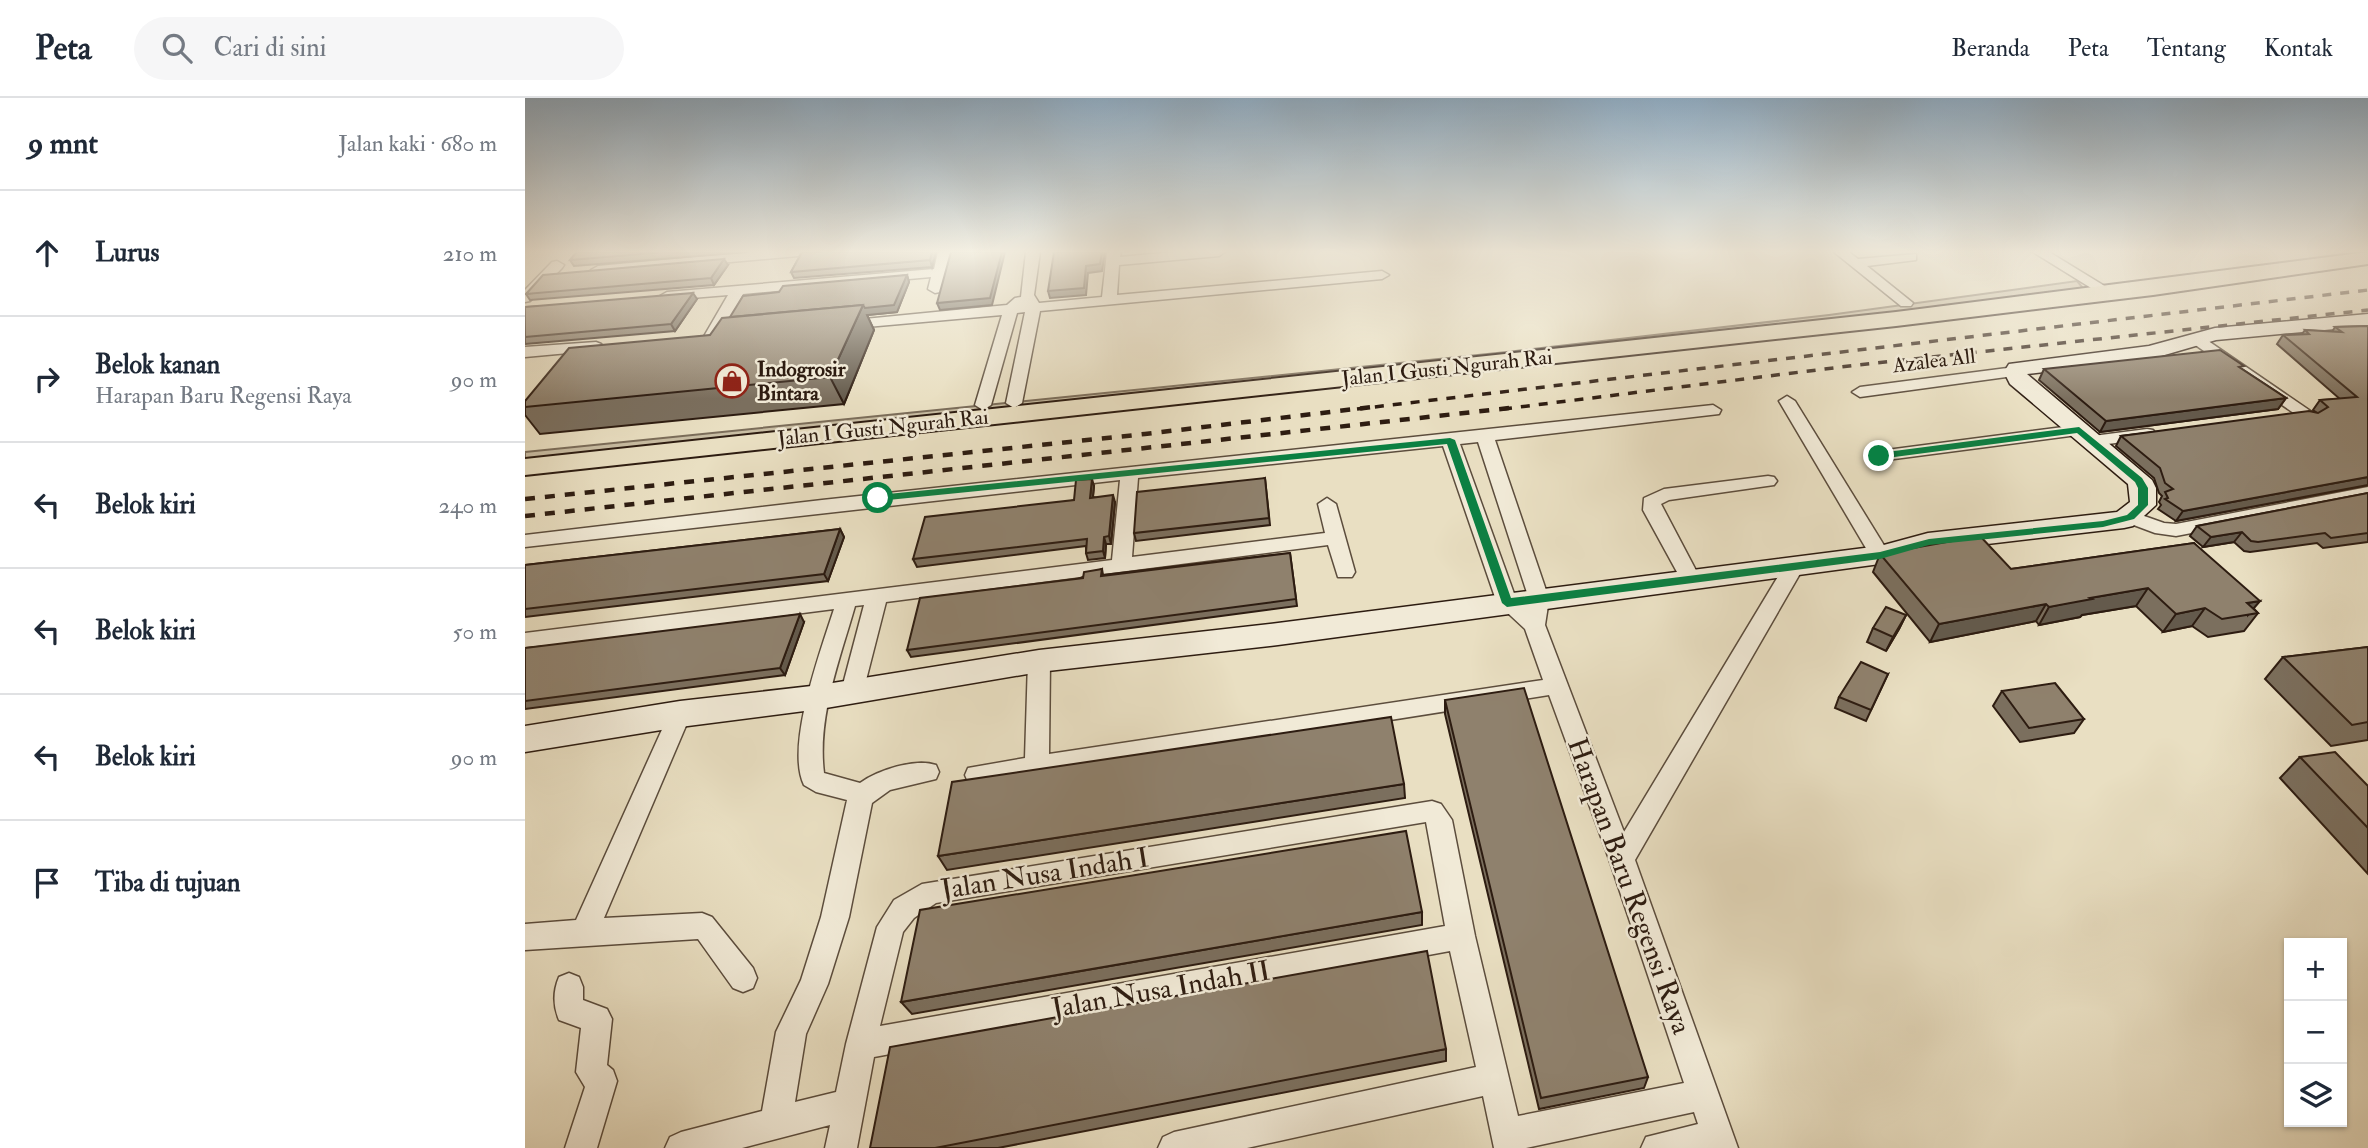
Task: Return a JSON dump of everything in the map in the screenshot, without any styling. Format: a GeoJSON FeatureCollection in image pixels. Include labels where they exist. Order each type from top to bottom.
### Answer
{"type":"FeatureCollection","features":[{"type":"Feature","properties":{"kind":"main road","name":"Jalan I Gusti Ngurah Rai"},"geometry":{"type":"LineString","coordinates":[[525,467],[983,405],[1207,388],[1929,301]]}},
{"type":"Feature","properties":{"kind":"main road","name":"Jalan I Gusti Ngurah Rai"},"geometry":{"type":"LineString","coordinates":[[525,453],[783,432],[1896,319],[2005,301]]}},
{"type":"Feature","properties":{"kind":"street"},"geometry":{"type":"LineString","coordinates":[[711,338],[732,301]]}},
{"type":"Feature","properties":{"kind":"street"},"geometry":{"type":"LineString","coordinates":[[834,327],[1011,310],[1031,301]]}},
{"type":"Feature","properties":{"kind":"street"},"geometry":{"type":"LineString","coordinates":[[1014,403],[1031,301]]}},
{"type":"Feature","properties":{"kind":"street"},"geometry":{"type":"LineString","coordinates":[[983,405],[1011,310]]}},
{"type":"Feature","properties":{"kind":"street"},"geometry":{"type":"LineString","coordinates":[[525,739],[680,714],[820,697],[1039,661],[1278,634],[1507,603],[1536,618],[1690,578],[1880,555],[1929,542],[2103,524],[2130,517],[2143,505],[2143,488],[2128,469],[2018,379],[2015,372],[2017,369],[2151,352],[2196,339],[2260,328],[2368,320]]}},
{"type":"Feature","properties":{"kind":"street"},"geometry":{"type":"LineString","coordinates":[[2196,339],[2311,417],[2279,416]]}},
{"type":"Feature","properties":{"kind":"street"},"geometry":{"type":"LineString","coordinates":[[525,352],[618,345]]}},
{"type":"Feature","properties":{"kind":"street"},"geometry":{"type":"LineString","coordinates":[[993,368],[1020,366]]}},
{"type":"Feature","properties":{"kind":"street","name":"Azalea All"},"geometry":{"type":"LineString","coordinates":[[1860,392],[2015,372]]}},
{"type":"Feature","properties":{"kind":"street"},"geometry":{"type":"LineString","coordinates":[[1787,401],[1880,555]]}},
{"type":"Feature","properties":{"kind":"street"},"geometry":{"type":"LineString","coordinates":[[525,541],[754,511],[1485,437],[1713,410]]}},
{"type":"Feature","properties":{"kind":"street"},"geometry":{"type":"LineString","coordinates":[[1879,456],[2086,436],[2158,433]]}},
{"type":"Feature","properties":{"kind":"street","name":"Harapan Baru Regensi Raya"},"geometry":{"type":"LineString","coordinates":[[1485,437],[1528,571],[1545,656],[1622,859],[1720,1142]]}},
{"type":"Feature","properties":{"kind":"street"},"geometry":{"type":"LineString","coordinates":[[1450,440],[1507,603]]}},
{"type":"Feature","properties":{"kind":"street"},"geometry":{"type":"LineString","coordinates":[[1121,565],[1130,472]]}},
{"type":"Feature","properties":{"kind":"street"},"geometry":{"type":"LineString","coordinates":[[1690,578],[1652,510],[1651,502],[1664,495],[1767,481]]}},
{"type":"Feature","properties":{"kind":"street"},"geometry":{"type":"LineString","coordinates":[[2130,517],[2162,529],[2176,530],[2368,493]]}},
{"type":"Feature","properties":{"kind":"street"},"geometry":{"type":"LineString","coordinates":[[1327,505],[1345,572]]}},
{"type":"Feature","properties":{"kind":"street"},"geometry":{"type":"LineString","coordinates":[[525,640],[1336,538]]}},
{"type":"Feature","properties":{"kind":"street"},"geometry":{"type":"LineString","coordinates":[[1622,859],[1795,565]]}},
{"type":"Feature","properties":{"kind":"street"},"geometry":{"type":"LineString","coordinates":[[852,692],[877,596]]}},
{"type":"Feature","properties":{"kind":"street"},"geometry":{"type":"LineString","coordinates":[[847,600],[820,697],[811,755],[813,779],[825,785],[864,794]]}},
{"type":"Feature","properties":{"kind":"street"},"geometry":{"type":"LineString","coordinates":[[1037,765],[1039,661]]}},
{"type":"Feature","properties":{"kind":"street"},"geometry":{"type":"LineString","coordinates":[[977,775],[1556,686]]}},
{"type":"Feature","properties":{"kind":"street"},"geometry":{"type":"LineString","coordinates":[[584,932],[680,714]]}},
{"type":"Feature","properties":{"kind":"street"},"geometry":{"type":"LineString","coordinates":[[789,1119],[791,1032],[814,984],[835,917],[860,799],[869,787],[882,781],[927,772]]}},
{"type":"Feature","properties":{"kind":"street","name":"Jalan Nusa Indah I"},"geometry":{"type":"LineString","coordinates":[[841,1148],[861,1044],[891,927],[904,909],[931,892],[1435,812],[1439,820],[1461,936]]}},
{"type":"Feature","properties":{"kind":"street"},"geometry":{"type":"LineString","coordinates":[[527,941],[584,932],[702,926],[743,978]]}},
{"type":"Feature","properties":{"kind":"street"},"geometry":{"type":"LineString","coordinates":[[1461,936],[1508,1141],[1702,1095]]}},
{"type":"Feature","properties":{"kind":"street","name":"Jalan Nusa Indah II"},"geometry":{"type":"LineString","coordinates":[[861,1044],[1461,936]]}},
{"type":"Feature","properties":{"kind":"street"},"geometry":{"type":"LineString","coordinates":[[569,987],[569,1010],[597,1019],[591,1072],[602,1081],[581,1148]]}},
{"type":"Feature","properties":{"kind":"street"},"geometry":{"type":"LineString","coordinates":[[1174,1148],[1492,1079]]}},
{"type":"Feature","properties":{"kind":"street"},"geometry":{"type":"LineString","coordinates":[[681,1148],[849,1104]]}},
{"type":"Feature","properties":{"kind":"street"},"geometry":{"type":"LineString","coordinates":[[1657,1148],[1720,1142]]}},
{"type":"Feature","properties":{"kind":"shaded area"},"geometry":{"type":"Polygon","coordinates":[[[1931,301],[2034,301],[525,467],[525,452],[1507,352],[1931,301]]]}},
{"type":"Feature","properties":{"kind":"building"},"geometry":{"type":"Polygon","coordinates":[[[597,301],[687,301],[671,324],[525,337],[525,307],[597,301]]]}},
{"type":"Feature","properties":{"kind":"building"},"geometry":{"type":"Polygon","coordinates":[[[740,301],[896,301],[894,305],[865,308],[863,305],[730,317],[740,301]]]}},
{"type":"Feature","properties":{"kind":"building"},"geometry":{"type":"Polygon","coordinates":[[[863,305],[830,377],[525,407],[525,401],[569,348],[710,335],[722,318],[863,305]]]}},
{"type":"Feature","properties":{"kind":"building"},"geometry":{"type":"Polygon","coordinates":[[[2368,326],[2368,477],[2183,511],[2165,499],[2168,498],[2165,492],[2173,489],[2165,483],[2160,468],[2121,436],[2309,411],[2318,413],[2328,407],[2320,400],[2357,397],[2283,335],[2309,334],[2305,330],[2342,332],[2335,327],[2368,326]]]}},
{"type":"Feature","properties":{"kind":"building"},"geometry":{"type":"Polygon","coordinates":[[[2220,350],[2244,366],[2239,367],[2286,398],[2106,421],[2044,369],[2220,350]]]}},
{"type":"Feature","properties":{"kind":"building"},"geometry":{"type":"Polygon","coordinates":[[[1265,478],[1269,518],[1134,533],[1137,492],[1265,478]]]}},
{"type":"Feature","properties":{"kind":"building"},"geometry":{"type":"Polygon","coordinates":[[[1092,479],[1090,498],[1113,495],[1109,536],[1104,537],[1103,551],[1086,553],[1087,539],[913,559],[925,517],[1074,500],[1076,480],[1092,479]]]}},
{"type":"Feature","properties":{"kind":"building"},"geometry":{"type":"Polygon","coordinates":[[[2368,493],[2368,533],[2331,538],[2325,533],[2258,542],[2251,541],[2242,532],[2211,537],[2197,526],[2368,493]]]}},
{"type":"Feature","properties":{"kind":"building"},"geometry":{"type":"Polygon","coordinates":[[[840,529],[824,574],[525,609],[525,565],[840,529]]]}},
{"type":"Feature","properties":{"kind":"building"},"geometry":{"type":"Polygon","coordinates":[[[1980,536],[2011,569],[2194,543],[2260,601],[2247,603],[2258,613],[2222,619],[2205,608],[2176,614],[2148,588],[1939,624],[1880,554],[1980,536]]]}},
{"type":"Feature","properties":{"kind":"building"},"geometry":{"type":"Polygon","coordinates":[[[1290,553],[1296,599],[907,650],[920,598],[1083,578],[1084,572],[1102,569],[1101,576],[1290,553]]]}},
{"type":"Feature","properties":{"kind":"building"},"geometry":{"type":"Polygon","coordinates":[[[1886,607],[1906,615],[1893,637],[1873,628],[1886,607]]]}},
{"type":"Feature","properties":{"kind":"building"},"geometry":{"type":"Polygon","coordinates":[[[800,614],[780,668],[525,701],[525,648],[800,614]]]}},
{"type":"Feature","properties":{"kind":"building"},"geometry":{"type":"Polygon","coordinates":[[[2368,647],[2368,722],[2352,725],[2283,657],[2368,647]]]}},
{"type":"Feature","properties":{"kind":"building"},"geometry":{"type":"Polygon","coordinates":[[[1861,662],[1888,674],[1871,710],[1839,697],[1861,662]]]}},
{"type":"Feature","properties":{"kind":"building"},"geometry":{"type":"Polygon","coordinates":[[[2055,683],[2084,719],[2029,728],[2002,691],[2055,683]]]}},
{"type":"Feature","properties":{"kind":"building"},"geometry":{"type":"Polygon","coordinates":[[[1524,688],[1648,1077],[1541,1098],[1445,700],[1524,688]]]}},
{"type":"Feature","properties":{"kind":"building"},"geometry":{"type":"Polygon","coordinates":[[[1391,717],[1404,784],[938,856],[952,782],[1391,717]]]}},
{"type":"Feature","properties":{"kind":"building"},"geometry":{"type":"Polygon","coordinates":[[[2335,752],[2368,786],[2368,828],[2300,757],[2335,752]]]}},
{"type":"Feature","properties":{"kind":"building"},"geometry":{"type":"Polygon","coordinates":[[[1406,831],[1422,912],[901,1002],[920,910],[1406,831]]]}},
{"type":"Feature","properties":{"kind":"building"},"geometry":{"type":"Polygon","coordinates":[[[1427,951],[1446,1049],[935,1148],[870,1148],[890,1047],[1427,951]]]}},
{"type":"Feature","properties":{"kind":"railway"},"geometry":{"type":"LineString","coordinates":[[1357,409],[2275,301]]}},
{"type":"Feature","properties":{"kind":"railway"},"geometry":{"type":"LineString","coordinates":[[1503,409],[1857,365],[2368,310]]}},
{"type":"Feature","properties":{"kind":"railway"},"geometry":{"type":"LineString","coordinates":[[525,499],[1145,434],[1372,407]]}},
{"type":"Feature","properties":{"kind":"railway"},"geometry":{"type":"LineString","coordinates":[[525,516],[1519,407]]}},
{"type":"Feature","properties":{"kind":"place","name":"Indogrosir Bintara"},"geometry":{"type":"Point","coordinates":[732,381]}},
{"type":"Feature","properties":{"kind":"route"},"geometry":{"type":"LineString","coordinates":[[878,498],[1450,440],[1507,603],[1880,555],[1929,542],[2103,524],[2124,520],[2143,505],[2143,488],[2139,480],[2079,430],[1879,456]]}}]}
